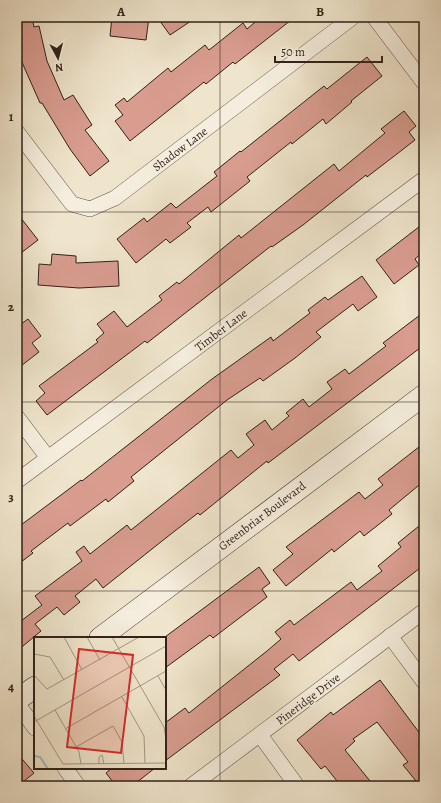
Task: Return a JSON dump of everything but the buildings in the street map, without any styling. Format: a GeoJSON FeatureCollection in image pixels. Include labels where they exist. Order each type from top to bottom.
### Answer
{"type":"FeatureCollection","features":[{"type":"Feature","properties":{"kind":"street","name":"Shadow Lane"},"geometry":{"type":"LineString","coordinates":[[17,132],[72,204],[90,209],[115,198],[353,17]]}},
{"type":"Feature","properties":{"kind":"street"},"geometry":{"type":"LineString","coordinates":[[374,17],[424,83]]}},
{"type":"Feature","properties":{"kind":"street","name":"Timber Lane"},"geometry":{"type":"LineString","coordinates":[[17,481],[424,179]]}},
{"type":"Feature","properties":{"kind":"street","name":"Greenbriar Boulevard"},"geometry":{"type":"LineString","coordinates":[[101,637],[424,395]]}},
{"type":"Feature","properties":{"kind":"street"},"geometry":{"type":"LineString","coordinates":[[17,417],[48,458]]}},
{"type":"Feature","properties":{"kind":"street","name":"Pineridge Drive"},"geometry":{"type":"LineString","coordinates":[[191,786],[424,611]]}},
{"type":"Feature","properties":{"kind":"street"},"geometry":{"type":"LineString","coordinates":[[390,636],[424,682]]}},
{"type":"Feature","properties":{"kind":"street"},"geometry":{"type":"LineString","coordinates":[[34,688],[17,702],[34,727]]}},
{"type":"Feature","properties":{"kind":"street"},"geometry":{"type":"LineString","coordinates":[[260,735],[297,786]]}},
{"type":"Feature","properties":{"kind":"street"},"geometry":{"type":"LineString","coordinates":[[66,769],[78,786]]}}]}
